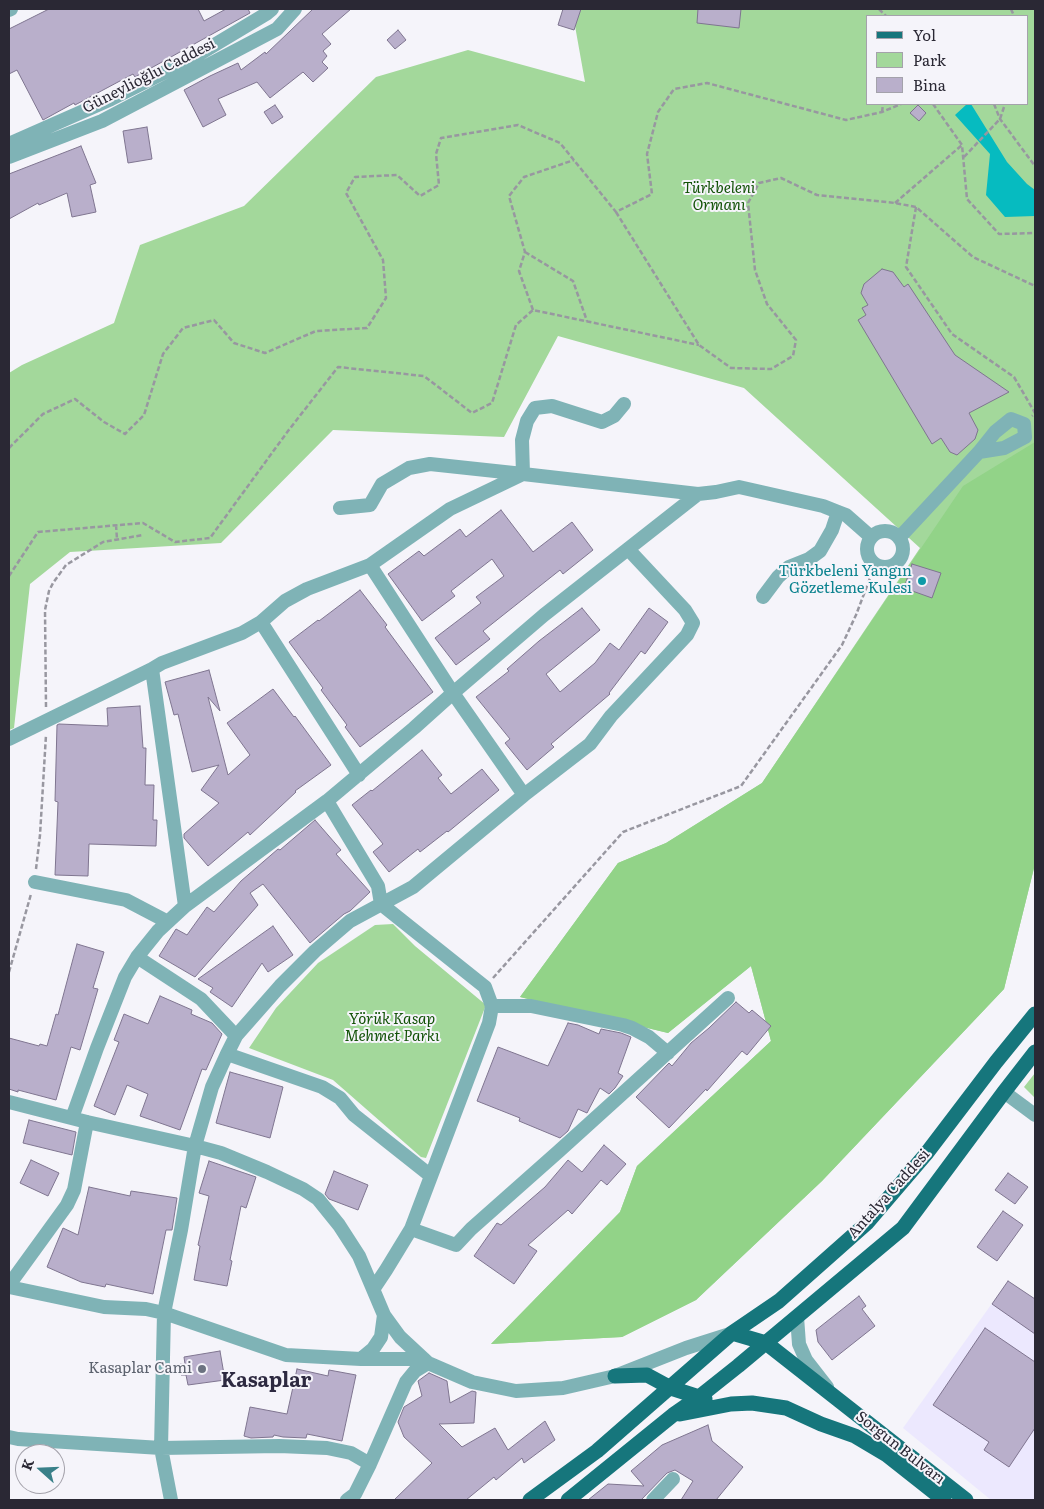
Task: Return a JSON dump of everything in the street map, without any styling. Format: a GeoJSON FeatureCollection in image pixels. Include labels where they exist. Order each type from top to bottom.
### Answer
{"type":"FeatureCollection","features":[{"type":"Feature","properties":{"kind":"main road","name":"Antalya Caddesi"},"geometry":{"type":"LineString","coordinates":[[530,1500],[596,1451],[671,1388],[732,1333],[779,1301],[867,1223],[926,1154],[1035,1014]]}},
{"type":"Feature","properties":{"kind":"main road","name":"Antalya Caddesi"},"geometry":{"type":"LineString","coordinates":[[568,1500],[766,1343],[903,1228],[1035,1052]]}},
{"type":"Feature","properties":{"kind":"main road"},"geometry":{"type":"LineString","coordinates":[[732,1333],[766,1343]]}},
{"type":"Feature","properties":{"kind":"main road","name":"Sorgun Bulvarı"},"geometry":{"type":"LineString","coordinates":[[766,1343],[966,1500]]}},
{"type":"Feature","properties":{"kind":"main road"},"geometry":{"type":"LineString","coordinates":[[615,1376],[647,1374],[671,1388],[731,1404]]}},
{"type":"Feature","properties":{"kind":"main road","name":"Sorgun Bulvarı"},"geometry":{"type":"LineString","coordinates":[[673,1415],[731,1404],[752,1404],[786,1408],[821,1424],[855,1436],[887,1455],[944,1500]]}},
{"type":"Feature","properties":{"kind":"street","name":"Güneylioğlu Caddesi"},"geometry":{"type":"LineString","coordinates":[[9,157],[102,121],[277,28],[295,9]]}},
{"type":"Feature","properties":{"kind":"street","name":"Güneylioğlu Caddesi"},"geometry":{"type":"LineString","coordinates":[[9,144],[111,99],[190,59],[267,11]]}},
{"type":"Feature","properties":{"kind":"street"},"geometry":{"type":"LineString","coordinates":[[267,11],[277,28]]}},
{"type":"Feature","properties":{"kind":"street"},"geometry":{"type":"LineString","coordinates":[[523,474],[522,440],[527,421],[535,408],[552,406],[602,422],[614,416],[624,404]]}},
{"type":"Feature","properties":{"kind":"street"},"geometry":{"type":"LineString","coordinates":[[899,538],[979,452],[995,432],[1011,419],[1024,424],[1025,437],[1004,448],[979,452]]}},
{"type":"Feature","properties":{"kind":"street"},"geometry":{"type":"LineString","coordinates":[[340,508],[370,505],[382,484],[409,468],[430,464],[698,494],[739,487],[823,506],[846,515],[871,537]]}},
{"type":"Feature","properties":{"kind":"street"},"geometry":{"type":"LineString","coordinates":[[9,739],[162,663],[242,633],[261,622],[285,601],[300,593],[370,565],[450,509],[523,474]]}},
{"type":"Feature","properties":{"kind":"street"},"geometry":{"type":"LineString","coordinates":[[72,1118],[112,1007],[125,977],[158,930],[185,906],[327,801],[544,615],[698,494]]}},
{"type":"Feature","properties":{"kind":"street"},"geometry":{"type":"LineString","coordinates":[[763,597],[778,577],[789,567],[809,560],[820,551],[832,530],[838,512]]}},
{"type":"Feature","properties":{"kind":"street"},"geometry":{"type":"LineString","coordinates":[[888,531],[894,533],[899,538],[902,543],[902,556],[894,565],[881,567],[875,565],[870,560],[866,549],[871,537],[876,533],[888,531]]}},
{"type":"Feature","properties":{"kind":"street"},"geometry":{"type":"LineString","coordinates":[[171,1500],[161,1448],[164,1313],[181,1230],[195,1146],[212,1087],[226,1054],[236,1036],[280,986],[315,951],[350,921],[413,887],[524,795],[590,744],[611,716],[687,635],[693,624],[685,610],[628,549]]}},
{"type":"Feature","properties":{"kind":"street"},"geometry":{"type":"LineString","coordinates":[[370,565],[453,693],[524,795]]}},
{"type":"Feature","properties":{"kind":"street"},"geometry":{"type":"LineString","coordinates":[[261,622],[359,775]]}},
{"type":"Feature","properties":{"kind":"street"},"geometry":{"type":"LineString","coordinates":[[152,669],[185,906]]}},
{"type":"Feature","properties":{"kind":"street"},"geometry":{"type":"LineString","coordinates":[[327,801],[378,886],[382,904],[485,987],[492,1006],[489,1023],[410,1229],[374,1288]]}},
{"type":"Feature","properties":{"kind":"street"},"geometry":{"type":"LineString","coordinates":[[35,882],[126,900],[168,922]]}},
{"type":"Feature","properties":{"kind":"street"},"geometry":{"type":"LineString","coordinates":[[138,957],[201,999],[236,1036]]}},
{"type":"Feature","properties":{"kind":"street"},"geometry":{"type":"LineString","coordinates":[[410,1229],[456,1245],[472,1228],[728,998]]}},
{"type":"Feature","properties":{"kind":"street"},"geometry":{"type":"LineString","coordinates":[[492,1006],[531,1006],[623,1025],[649,1036],[668,1053]]}},
{"type":"Feature","properties":{"kind":"street"},"geometry":{"type":"LineString","coordinates":[[226,1054],[322,1087],[340,1098],[354,1115],[431,1176]]}},
{"type":"Feature","properties":{"kind":"street"},"geometry":{"type":"LineString","coordinates":[[1004,1092],[1035,1115]]}},
{"type":"Feature","properties":{"kind":"street"},"geometry":{"type":"LineString","coordinates":[[9,1102],[221,1153],[303,1189],[318,1199],[339,1224],[359,1256],[374,1288],[384,1316],[400,1337],[426,1361],[472,1382],[516,1391],[563,1388],[615,1376],[686,1348],[732,1333]]}},
{"type":"Feature","properties":{"kind":"street"},"geometry":{"type":"LineString","coordinates":[[87,1122],[74,1190],[67,1205],[9,1286],[104,1307],[146,1309],[164,1313],[286,1355],[426,1361]]}},
{"type":"Feature","properties":{"kind":"street"},"geometry":{"type":"LineString","coordinates":[[361,1359],[373,1349],[381,1336],[384,1316]]}},
{"type":"Feature","properties":{"kind":"street","name":"Sorgun Bulvarı"},"geometry":{"type":"LineString","coordinates":[[797,1317],[799,1344],[806,1360],[834,1396]]}},
{"type":"Feature","properties":{"kind":"street"},"geometry":{"type":"LineString","coordinates":[[347,1500],[355,1494],[370,1464],[406,1382],[426,1361]]}},
{"type":"Feature","properties":{"kind":"street"},"geometry":{"type":"LineString","coordinates":[[9,1437],[161,1448],[280,1446],[327,1448],[351,1453],[370,1464]]}},
{"type":"Feature","properties":{"kind":"street"},"geometry":{"type":"LineString","coordinates":[[653,1500],[673,1479]]}},
{"type":"Feature","properties":{"kind":"path"},"geometry":{"type":"LineString","coordinates":[[616,212],[652,194],[647,154],[658,112],[674,89],[707,83],[846,120],[882,112],[899,105]]}},
{"type":"Feature","properties":{"kind":"path"},"geometry":{"type":"LineString","coordinates":[[882,112],[883,105]]}},
{"type":"Feature","properties":{"kind":"path"},"geometry":{"type":"LineString","coordinates":[[935,105],[962,145],[968,199],[999,234],[1035,233]]}},
{"type":"Feature","properties":{"kind":"path"},"geometry":{"type":"LineString","coordinates":[[994,105],[1000,119],[1035,166]]}},
{"type":"Feature","properties":{"kind":"path"},"geometry":{"type":"LineString","coordinates":[[963,157],[1000,119],[1005,105]]}},
{"type":"Feature","properties":{"kind":"path"},"geometry":{"type":"LineString","coordinates":[[9,448],[43,414],[75,398],[104,422],[124,434],[144,415],[163,354],[183,328],[214,320],[234,343],[265,353],[316,331],[367,328],[386,298],[383,260],[346,193],[355,177],[397,175],[420,196],[439,185],[436,154],[441,138],[518,125],[560,143],[616,212],[699,345],[731,368],[771,369],[793,356],[796,340],[767,304],[755,270],[748,203],[759,183],[781,178],[818,195],[916,207],[973,257],[1035,286]]}},
{"type":"Feature","properties":{"kind":"path"},"geometry":{"type":"LineString","coordinates":[[895,203],[962,145]]}},
{"type":"Feature","properties":{"kind":"path"},"geometry":{"type":"LineString","coordinates":[[533,310],[519,271],[525,252],[509,196],[524,177],[574,160]]}},
{"type":"Feature","properties":{"kind":"path"},"geometry":{"type":"LineString","coordinates":[[916,207],[906,267],[952,334],[1014,377],[1035,413],[1024,424]]}},
{"type":"Feature","properties":{"kind":"path"},"geometry":{"type":"LineString","coordinates":[[525,252],[573,281],[587,321]]}},
{"type":"Feature","properties":{"kind":"path"},"geometry":{"type":"LineString","coordinates":[[533,310],[699,345]]}},
{"type":"Feature","properties":{"kind":"path"},"geometry":{"type":"LineString","coordinates":[[9,576],[38,532],[143,523],[175,542],[210,538],[288,431],[338,367],[424,376],[472,413],[492,403],[516,325],[533,310]]}},
{"type":"Feature","properties":{"kind":"path"},"geometry":{"type":"LineString","coordinates":[[116,525],[117,539]]}},
{"type":"Feature","properties":{"kind":"path"},"geometry":{"type":"LineString","coordinates":[[485,987],[623,832],[741,786],[842,645],[856,615],[875,565]]}},
{"type":"Feature","properties":{"kind":"shaded area"},"geometry":{"type":"Polygon","coordinates":[[[1008,1281],[1035,1299],[1035,1500],[991,1500],[903,1428],[1008,1281]]]}},
{"type":"Feature","properties":{"kind":"green space","name":"Türkbeleni Ormanı"},"geometry":{"type":"Polygon","coordinates":[[[572,9],[1035,9],[1035,864],[1004,989],[822,1181],[696,1300],[622,1337],[491,1344],[620,1212],[637,1166],[771,1041],[751,966],[668,1033],[520,997],[618,863],[666,843],[762,783],[920,548],[744,388],[558,336],[504,437],[333,430],[221,543],[70,552],[30,584],[14,728],[9,730],[9,373],[22,365],[114,323],[140,245],[244,206],[376,77],[468,50],[585,82],[572,9]]]}},
{"type":"Feature","properties":{"kind":"green space"},"geometry":{"type":"Polygon","coordinates":[[[1035,442],[1035,864],[1004,989],[822,1181],[696,1300],[622,1337],[491,1344],[620,1212],[637,1166],[771,1041],[751,966],[668,1033],[520,997],[618,863],[666,843],[762,783],[963,486],[1035,442]]]}},
{"type":"Feature","properties":{"kind":"green space","name":"Yörük Kasap Mehmet Parkı"},"geometry":{"type":"Polygon","coordinates":[[[393,924],[415,946],[486,1005],[426,1158],[421,1157],[333,1080],[249,1048],[276,1008],[318,963],[375,925],[393,924]]]}},
{"type":"Feature","properties":{"kind":"green space"},"geometry":{"type":"Polygon","coordinates":[[[1035,1073],[1035,1098],[1024,1087],[1035,1073]]]}},
{"type":"Feature","properties":{"kind":"water"},"geometry":{"type":"Polygon","coordinates":[[[966,105],[972,105],[1007,162],[1035,190],[1035,216],[1005,217],[986,195],[990,154],[955,115],[966,105]]]}},
{"type":"Feature","properties":{"kind":"building"},"geometry":{"type":"Polygon","coordinates":[[[49,9],[198,9],[204,21],[226,9],[248,9],[250,13],[135,77],[133,74],[43,120],[17,70],[9,74],[9,29],[49,9]]]}},
{"type":"Feature","properties":{"kind":"building"},"geometry":{"type":"Polygon","coordinates":[[[313,9],[351,9],[322,34],[331,44],[323,51],[327,56],[322,62],[328,68],[313,82],[303,72],[270,98],[257,82],[218,99],[226,115],[203,127],[184,90],[238,63],[241,70],[265,52],[266,54],[313,9]]]}},
{"type":"Feature","properties":{"kind":"building"},"geometry":{"type":"Polygon","coordinates":[[[563,9],[581,9],[574,30],[558,25],[563,9]]]}},
{"type":"Feature","properties":{"kind":"building"},"geometry":{"type":"Polygon","coordinates":[[[698,9],[741,9],[739,28],[697,23],[698,9]]]}},
{"type":"Feature","properties":{"kind":"building"},"geometry":{"type":"Polygon","coordinates":[[[398,30],[406,40],[395,49],[387,40],[398,30]]]}},
{"type":"Feature","properties":{"kind":"building"},"geometry":{"type":"Polygon","coordinates":[[[275,105],[283,117],[272,124],[264,112],[275,105]]]}},
{"type":"Feature","properties":{"kind":"building"},"geometry":{"type":"Polygon","coordinates":[[[918,105],[926,113],[919,121],[910,113],[918,105]]]}},
{"type":"Feature","properties":{"kind":"building"},"geometry":{"type":"Polygon","coordinates":[[[147,127],[152,159],[128,163],[123,131],[147,127]]]}},
{"type":"Feature","properties":{"kind":"building"},"geometry":{"type":"Polygon","coordinates":[[[81,146],[96,183],[90,185],[96,212],[72,217],[67,193],[39,205],[38,203],[9,219],[9,174],[81,146]]]}},
{"type":"Feature","properties":{"kind":"building"},"geometry":{"type":"Polygon","coordinates":[[[882,269],[893,272],[904,287],[908,284],[955,355],[1009,392],[969,413],[978,430],[975,439],[957,455],[950,452],[941,438],[932,444],[858,320],[866,315],[862,308],[868,305],[861,293],[864,284],[882,269]]]}},
{"type":"Feature","properties":{"kind":"building"},"geometry":{"type":"Polygon","coordinates":[[[501,510],[533,552],[572,522],[593,550],[563,574],[560,570],[483,631],[490,639],[456,665],[435,638],[481,603],[476,597],[504,576],[492,559],[451,591],[455,596],[422,621],[388,574],[419,551],[424,556],[460,529],[466,537],[501,510]]]}},
{"type":"Feature","properties":{"kind":"building","name":"Türkbeleni Yangın Gözetleme Kulesi"},"geometry":{"type":"Polygon","coordinates":[[[912,564],[941,573],[932,598],[904,588],[912,564]]]}},
{"type":"Feature","properties":{"kind":"building"},"geometry":{"type":"Polygon","coordinates":[[[360,590],[387,625],[385,627],[433,692],[360,747],[345,727],[347,725],[321,690],[323,688],[289,642],[360,590]]]}},
{"type":"Feature","properties":{"kind":"building"},"geometry":{"type":"Polygon","coordinates":[[[582,608],[600,630],[546,674],[560,692],[595,663],[610,643],[619,650],[649,608],[668,622],[645,654],[641,651],[610,694],[551,744],[554,747],[527,770],[505,743],[510,739],[476,697],[509,671],[507,669],[539,641],[582,608]]]}},
{"type":"Feature","properties":{"kind":"building"},"geometry":{"type":"Polygon","coordinates":[[[209,670],[220,711],[208,697],[228,775],[250,755],[227,723],[273,689],[331,765],[295,791],[250,835],[248,832],[208,866],[184,838],[184,834],[219,803],[201,790],[219,765],[192,772],[178,714],[174,715],[165,682],[209,670]]]}},
{"type":"Feature","properties":{"kind":"building"},"geometry":{"type":"Polygon","coordinates":[[[140,706],[143,748],[146,748],[145,785],[154,785],[153,820],[157,820],[156,846],[89,844],[88,876],[55,875],[58,802],[55,801],[57,725],[108,726],[107,708],[140,706]]]}},
{"type":"Feature","properties":{"kind":"building"},"geometry":{"type":"Polygon","coordinates":[[[422,750],[442,775],[438,778],[451,794],[482,769],[499,790],[448,832],[420,852],[418,849],[389,872],[373,852],[383,844],[352,805],[422,750]]]}},
{"type":"Feature","properties":{"kind":"building"},"geometry":{"type":"Polygon","coordinates":[[[315,820],[341,850],[336,854],[370,892],[350,911],[310,943],[263,884],[250,893],[258,905],[195,977],[159,956],[176,929],[187,935],[207,907],[214,912],[241,881],[315,820]]]}},
{"type":"Feature","properties":{"kind":"building"},"geometry":{"type":"Polygon","coordinates":[[[273,926],[293,955],[268,972],[262,963],[232,1007],[210,992],[213,988],[198,979],[273,926]]]}},
{"type":"Feature","properties":{"kind":"building"},"geometry":{"type":"Polygon","coordinates":[[[77,944],[104,952],[93,988],[98,989],[80,1050],[71,1047],[56,1100],[9,1089],[9,1038],[39,1046],[40,1044],[47,1046],[56,1014],[58,1015],[77,944]]]}},
{"type":"Feature","properties":{"kind":"building"},"geometry":{"type":"Polygon","coordinates":[[[160,996],[192,1010],[191,1014],[212,1023],[222,1034],[206,1070],[202,1069],[180,1130],[140,1116],[148,1094],[127,1085],[115,1115],[94,1106],[119,1042],[114,1040],[124,1014],[148,1024],[160,996]]]}},
{"type":"Feature","properties":{"kind":"building"},"geometry":{"type":"Polygon","coordinates":[[[736,1002],[749,1013],[752,1010],[771,1026],[747,1055],[742,1051],[707,1091],[706,1089],[669,1128],[636,1097],[669,1063],[672,1066],[691,1043],[736,1002]]]}},
{"type":"Feature","properties":{"kind":"building"},"geometry":{"type":"Polygon","coordinates":[[[568,1023],[599,1034],[601,1029],[631,1037],[618,1073],[623,1076],[615,1088],[609,1094],[600,1088],[587,1113],[578,1109],[568,1131],[560,1138],[519,1121],[520,1118],[477,1101],[498,1047],[548,1066],[568,1023]]]}},
{"type":"Feature","properties":{"kind":"building"},"geometry":{"type":"Polygon","coordinates":[[[230,1072],[283,1087],[270,1138],[216,1123],[230,1072]]]}},
{"type":"Feature","properties":{"kind":"building"},"geometry":{"type":"Polygon","coordinates":[[[29,1120],[76,1132],[72,1155],[23,1143],[29,1120]]]}},
{"type":"Feature","properties":{"kind":"building"},"geometry":{"type":"Polygon","coordinates":[[[604,1145],[626,1164],[607,1185],[601,1180],[572,1214],[568,1210],[528,1245],[537,1251],[514,1284],[474,1256],[497,1223],[501,1225],[545,1187],[568,1160],[582,1172],[604,1145]]]}},
{"type":"Feature","properties":{"kind":"building"},"geometry":{"type":"Polygon","coordinates":[[[31,1160],[59,1173],[48,1196],[20,1183],[31,1160]]]}},
{"type":"Feature","properties":{"kind":"building"},"geometry":{"type":"Polygon","coordinates":[[[209,1161],[256,1177],[246,1208],[241,1206],[230,1260],[232,1261],[227,1286],[194,1280],[200,1246],[198,1245],[209,1196],[199,1193],[209,1161]]]}},
{"type":"Feature","properties":{"kind":"building"},"geometry":{"type":"Polygon","coordinates":[[[334,1171],[368,1185],[358,1210],[329,1199],[325,1194],[334,1171]]]}},
{"type":"Feature","properties":{"kind":"building"},"geometry":{"type":"Polygon","coordinates":[[[1008,1173],[1028,1187],[1015,1204],[995,1190],[1008,1173]]]}},
{"type":"Feature","properties":{"kind":"building"},"geometry":{"type":"Polygon","coordinates":[[[89,1187],[130,1196],[131,1191],[177,1198],[172,1230],[166,1230],[153,1294],[106,1284],[105,1287],[81,1282],[47,1267],[63,1228],[78,1235],[89,1187]]]}},
{"type":"Feature","properties":{"kind":"building"},"geometry":{"type":"Polygon","coordinates":[[[1003,1211],[1023,1225],[997,1261],[977,1247],[1003,1211]]]}},
{"type":"Feature","properties":{"kind":"building"},"geometry":{"type":"Polygon","coordinates":[[[1008,1281],[1035,1299],[1035,1334],[992,1304],[1008,1281]]]}},
{"type":"Feature","properties":{"kind":"building"},"geometry":{"type":"Polygon","coordinates":[[[859,1296],[866,1306],[862,1309],[875,1326],[832,1360],[818,1342],[816,1330],[859,1296]]]}},
{"type":"Feature","properties":{"kind":"building"},"geometry":{"type":"Polygon","coordinates":[[[985,1328],[1035,1362],[1035,1428],[1009,1467],[984,1450],[989,1442],[933,1405],[985,1328]]]}},
{"type":"Feature","properties":{"kind":"building","name":"Kasaplar Cami"},"geometry":{"type":"Polygon","coordinates":[[[220,1351],[225,1380],[188,1385],[186,1375],[181,1375],[180,1364],[185,1364],[184,1357],[220,1351]]]}},
{"type":"Feature","properties":{"kind":"building"},"geometry":{"type":"Polygon","coordinates":[[[297,1369],[328,1376],[329,1370],[356,1375],[342,1441],[307,1434],[306,1438],[274,1435],[273,1437],[251,1438],[244,1436],[250,1407],[287,1414],[297,1369]]]}},
{"type":"Feature","properties":{"kind":"building"},"geometry":{"type":"Polygon","coordinates":[[[429,1373],[447,1381],[450,1403],[472,1391],[476,1392],[474,1423],[439,1424],[462,1447],[495,1428],[508,1450],[545,1421],[555,1440],[524,1463],[522,1458],[496,1480],[494,1477],[466,1500],[394,1500],[432,1463],[404,1437],[398,1422],[404,1407],[422,1396],[418,1381],[429,1373]]]}},
{"type":"Feature","properties":{"kind":"building"},"geometry":{"type":"Polygon","coordinates":[[[708,1425],[712,1441],[743,1467],[716,1500],[681,1500],[693,1481],[675,1470],[667,1473],[641,1500],[588,1500],[608,1484],[644,1486],[631,1471],[662,1445],[708,1425]]]}},
{"type":"Feature","properties":{"kind":"place","name":"Türkbeleni Yangın Gözetleme Kulesi"},"geometry":{"type":"Point","coordinates":[922,581]}},
{"type":"Feature","properties":{"kind":"place","name":"Kasaplar Cami"},"geometry":{"type":"Point","coordinates":[202,1369]}},
{"type":"Feature","properties":{"kind":"district","name":"Kasaplar"},"geometry":{"type":"Point","coordinates":[266,1381]}}]}
